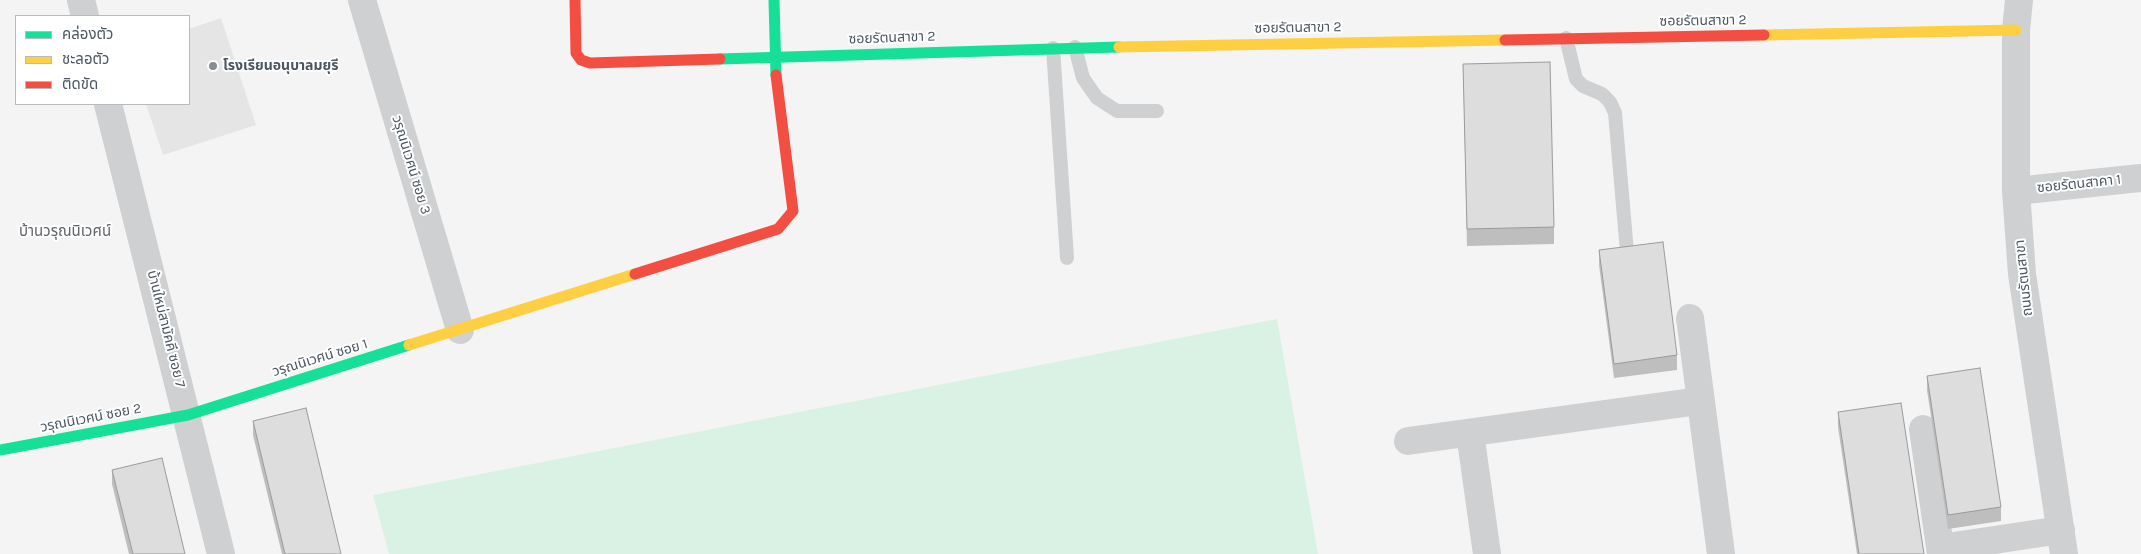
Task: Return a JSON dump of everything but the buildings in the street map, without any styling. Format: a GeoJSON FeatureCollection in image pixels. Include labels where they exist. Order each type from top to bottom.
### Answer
{"type":"FeatureCollection","features":[{"type":"Feature","properties":{"kind":"street"},"geometry":{"type":"LineString","coordinates":[[81,0],[85,15]]}},
{"type":"Feature","properties":{"kind":"street","name":"วรุณนิเวศน์ ซอย 3"},"geometry":{"type":"LineString","coordinates":[[362,0],[460,330]]}},
{"type":"Feature","properties":{"kind":"street","name":"ซอยรัตนสาขา 2"},"geometry":{"type":"LineString","coordinates":[[575,0],[576,53],[581,60],[590,63],[1075,47],[2016,30]]}},
{"type":"Feature","properties":{"kind":"street","name":"วรุณนิเวศน์ ซอย 1"},"geometry":{"type":"LineString","coordinates":[[188,414],[778,229],[793,211],[774,58],[774,0]]}},
{"type":"Feature","properties":{"kind":"street","name":"ถนนรัตนสาขา"},"geometry":{"type":"LineString","coordinates":[[2019,0],[2016,30],[2016,190],[2022,274],[2062,542]]}},
{"type":"Feature","properties":{"kind":"street","name":"บ้านใหม่สามัคคี ซอย 7"},"geometry":{"type":"LineString","coordinates":[[108,105],[188,414],[221,554]]}},
{"type":"Feature","properties":{"kind":"street","name":"ซอยรัตนสาคา 1"},"geometry":{"type":"LineString","coordinates":[[2016,190],[2141,178]]}},
{"type":"Feature","properties":{"kind":"street"},"geometry":{"type":"LineString","coordinates":[[1690,318],[1699,401],[1721,554]]}},
{"type":"Feature","properties":{"kind":"street"},"geometry":{"type":"LineString","coordinates":[[1408,441],[1699,401]]}},
{"type":"Feature","properties":{"kind":"street","name":"วรุณนิเวศน์ ซอย 2"},"geometry":{"type":"LineString","coordinates":[[0,450],[188,414]]}},
{"type":"Feature","properties":{"kind":"street"},"geometry":{"type":"LineString","coordinates":[[1923,429],[1940,551],[2062,542]]}},
{"type":"Feature","properties":{"kind":"street"},"geometry":{"type":"LineString","coordinates":[[1470,433],[1487,554]]}},
{"type":"Feature","properties":{"kind":"lane"},"geometry":{"type":"LineString","coordinates":[[1566,38],[1576,79],[1583,86],[1602,94],[1610,102],[1615,113],[1627,252]]}},
{"type":"Feature","properties":{"kind":"lane"},"geometry":{"type":"LineString","coordinates":[[1075,47],[1083,78],[1097,98],[1117,111],[1157,110]]}},
{"type":"Feature","properties":{"kind":"lane"},"geometry":{"type":"LineString","coordinates":[[1053,48],[1067,258]]}},
{"type":"Feature","properties":{"kind":"shaded area","name":"โรงเรียนอนุบาลมยุรี"},"geometry":{"type":"Polygon","coordinates":[[[221,18],[256,125],[163,155],[146,105],[190,105],[190,29],[221,18]]]}},
{"type":"Feature","properties":{"kind":"green space"},"geometry":{"type":"Polygon","coordinates":[[[1277,319],[1318,554],[389,554],[373,495],[1277,319]]]}},
{"type":"Feature","properties":{"kind":"traffic: fast"},"geometry":{"type":"LineString","coordinates":[[774,0],[776,75]]}},
{"type":"Feature","properties":{"kind":"traffic: fast"},"geometry":{"type":"LineString","coordinates":[[720,59],[1119,47]]}},
{"type":"Feature","properties":{"kind":"traffic: fast"},"geometry":{"type":"LineString","coordinates":[[0,450],[188,415],[409,345]]}},
{"type":"Feature","properties":{"kind":"traffic: slow"},"geometry":{"type":"LineString","coordinates":[[1764,35],[2016,30]]}},
{"type":"Feature","properties":{"kind":"traffic: slow"},"geometry":{"type":"LineString","coordinates":[[1119,47],[1505,40]]}},
{"type":"Feature","properties":{"kind":"traffic: slow"},"geometry":{"type":"LineString","coordinates":[[409,345],[635,274]]}},
{"type":"Feature","properties":{"kind":"traffic: jam"},"geometry":{"type":"LineString","coordinates":[[575,0],[576,53],[581,60],[590,63],[720,59]]}},
{"type":"Feature","properties":{"kind":"traffic: jam"},"geometry":{"type":"LineString","coordinates":[[1505,40],[1764,35]]}},
{"type":"Feature","properties":{"kind":"traffic: jam"},"geometry":{"type":"LineString","coordinates":[[635,274],[778,229],[793,211],[776,75]]}},
{"type":"Feature","properties":{"kind":"place","name":"โรงเรียนอนุบาลมยุรี"},"geometry":{"type":"Point","coordinates":[213,66]}},
{"type":"Feature","properties":{"kind":"district","name":"บ้านวรุณนิเวศน์"},"geometry":{"type":"Point","coordinates":[65,232]}}]}
